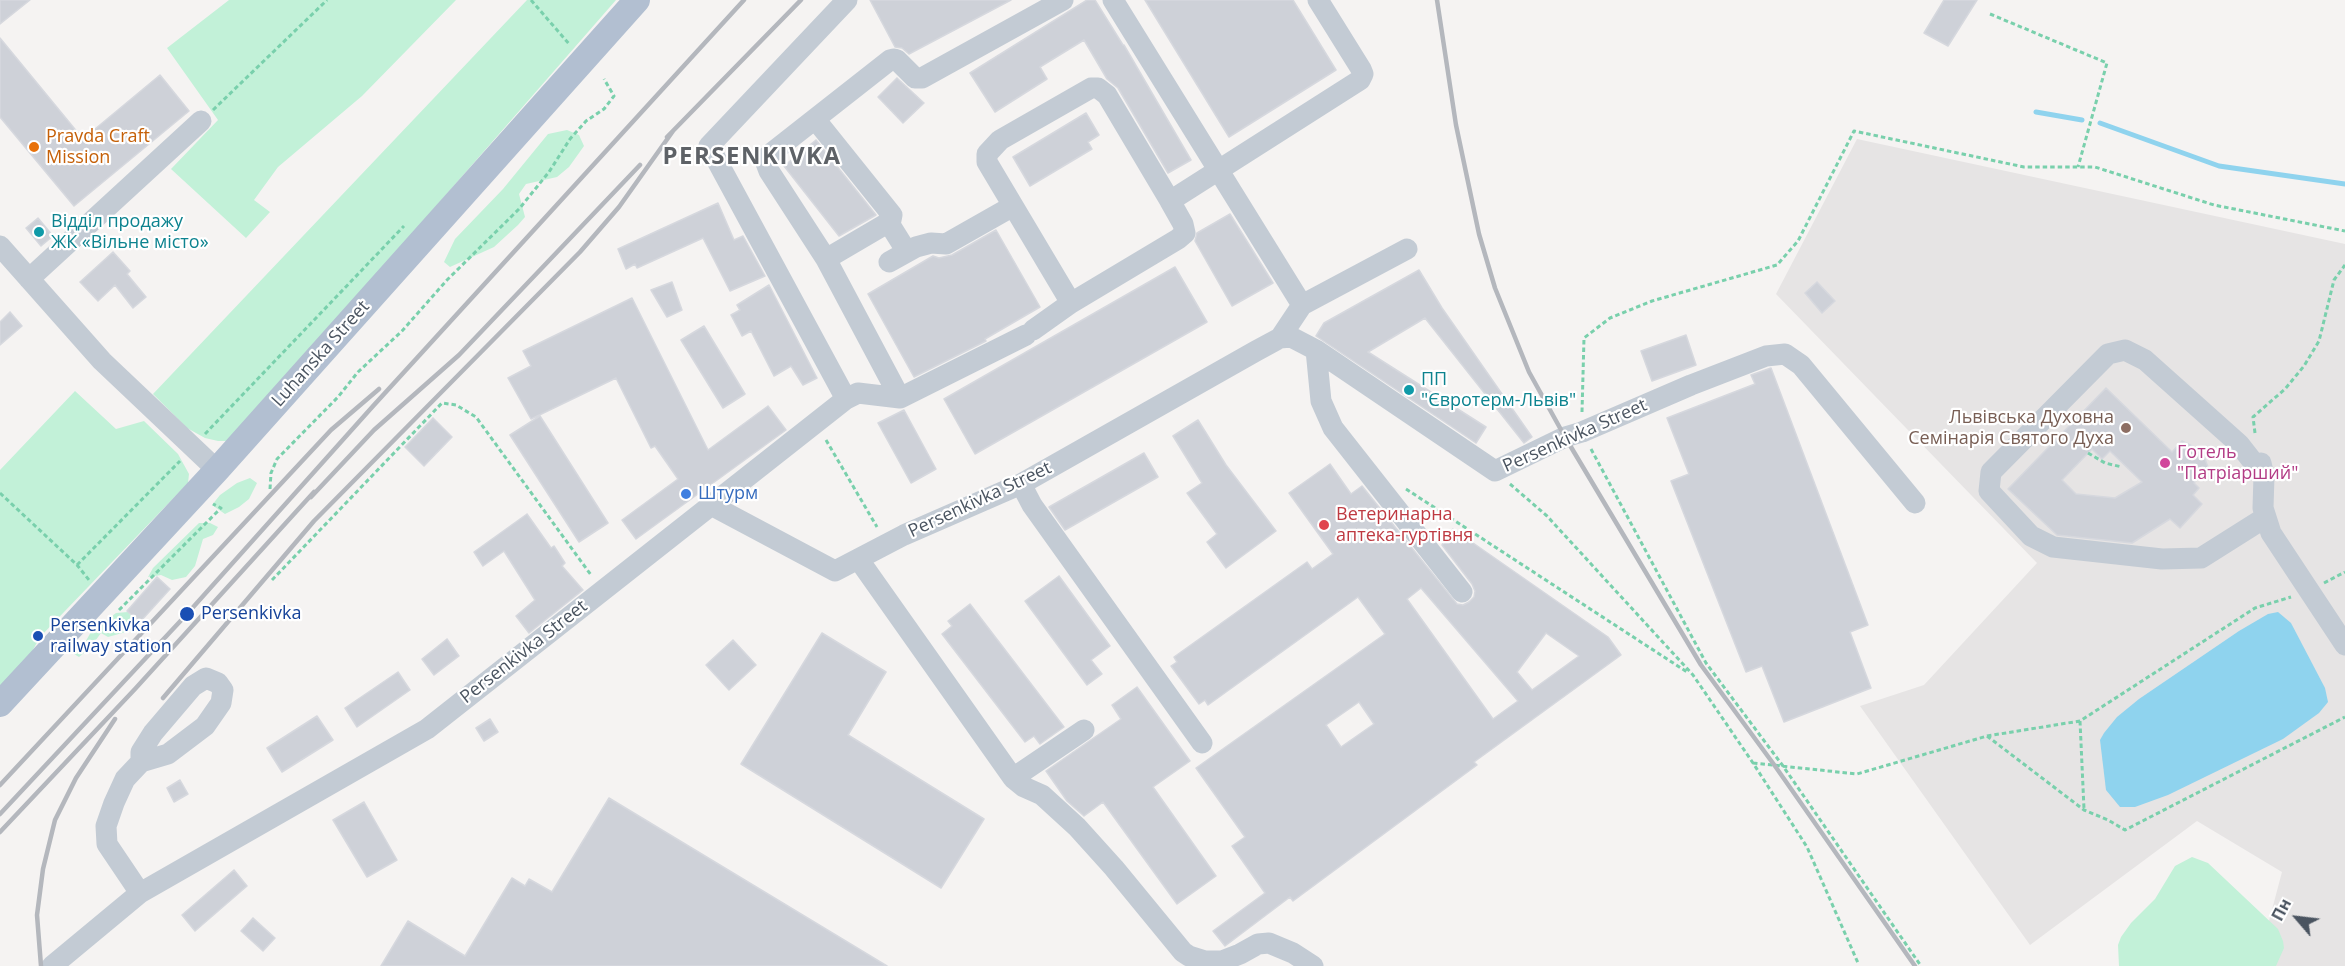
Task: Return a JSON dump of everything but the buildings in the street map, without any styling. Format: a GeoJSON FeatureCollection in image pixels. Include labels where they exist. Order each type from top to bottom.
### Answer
{"type":"FeatureCollection","features":[{"type":"Feature","properties":{"kind":"main road","name":"Luhanska Street"},"geometry":{"type":"LineString","coordinates":[[0,704],[217,470],[636,0]]}},
{"type":"Feature","properties":{"kind":"street"},"geometry":{"type":"LineString","coordinates":[[846,399],[709,146],[847,0]]}},
{"type":"Feature","properties":{"kind":"street"},"geometry":{"type":"LineString","coordinates":[[900,398],[826,259],[766,163],[769,155],[890,60],[897,60],[915,78],[922,78],[1063,0]]}},
{"type":"Feature","properties":{"kind":"street"},"geometry":{"type":"LineString","coordinates":[[1113,0],[1302,304]]}},
{"type":"Feature","properties":{"kind":"street"},"geometry":{"type":"LineString","coordinates":[[1170,201],[1360,80],[1363,74],[1361,69],[1318,0]]}},
{"type":"Feature","properties":{"kind":"street"},"geometry":{"type":"LineString","coordinates":[[711,505],[846,399],[858,393],[900,398],[1029,332],[1071,303],[1185,233],[1183,224],[1170,201],[1107,95],[1098,88],[1091,88],[1000,140],[987,154],[987,162],[1071,303]]}},
{"type":"Feature","properties":{"kind":"street"},"geometry":{"type":"LineString","coordinates":[[815,118],[892,215],[890,225],[898,257],[931,243],[946,244],[1013,206]]}},
{"type":"Feature","properties":{"kind":"street"},"geometry":{"type":"LineString","coordinates":[[29,279],[201,121]]}},
{"type":"Feature","properties":{"kind":"street"},"geometry":{"type":"LineString","coordinates":[[826,259],[884,225],[890,225]]}},
{"type":"Feature","properties":{"kind":"street"},"geometry":{"type":"LineString","coordinates":[[1,249],[102,361],[217,470]]}},
{"type":"Feature","properties":{"kind":"street"},"geometry":{"type":"LineString","coordinates":[[1280,338],[1302,304],[1407,249]]}},
{"type":"Feature","properties":{"kind":"street","name":"Persenkivka Street"},"geometry":{"type":"LineString","coordinates":[[52,966],[140,893],[427,729],[711,505],[835,571],[904,535],[1021,484],[1280,338],[1291,337],[1316,350],[1495,471],[1565,437],[1766,356],[1785,354],[1801,365],[1915,503]]}},
{"type":"Feature","properties":{"kind":"street"},"geometry":{"type":"LineString","coordinates":[[1316,350],[1321,401],[1333,428],[1462,592]]}},
{"type":"Feature","properties":{"kind":"street"},"geometry":{"type":"LineString","coordinates":[[2264,476],[2230,437],[2145,360],[2125,350],[2108,354],[1991,472],[1989,490],[2031,536],[2053,547],[2162,559],[2201,558],[2266,517]]}},
{"type":"Feature","properties":{"kind":"street"},"geometry":{"type":"LineString","coordinates":[[2257,445],[2264,476],[2263,508],[2271,533],[2345,645]]}},
{"type":"Feature","properties":{"kind":"street"},"geometry":{"type":"LineString","coordinates":[[1021,484],[1032,505],[1202,742]]}},
{"type":"Feature","properties":{"kind":"street"},"geometry":{"type":"LineString","coordinates":[[859,560],[1013,778],[1024,787],[1042,795],[1077,827],[1184,952],[1205,961],[1222,961],[1258,944],[1269,943],[1293,953],[1313,966]]}},
{"type":"Feature","properties":{"kind":"street"},"geometry":{"type":"LineString","coordinates":[[1013,778],[1084,730]]}},
{"type":"Feature","properties":{"kind":"street"},"geometry":{"type":"LineString","coordinates":[[140,893],[106,844],[106,826],[126,779],[141,762]]}},
{"type":"Feature","properties":{"kind":"path"},"geometry":{"type":"LineString","coordinates":[[201,121],[327,0]]}},
{"type":"Feature","properties":{"kind":"path"},"geometry":{"type":"LineString","coordinates":[[531,0],[574,48]]}},
{"type":"Feature","properties":{"kind":"path"},"geometry":{"type":"LineString","coordinates":[[1990,14],[2107,63],[2078,167]]}},
{"type":"Feature","properties":{"kind":"path"},"geometry":{"type":"LineString","coordinates":[[270,489],[271,473],[277,459],[338,397],[358,372],[402,331],[447,280],[519,209],[549,172],[570,139],[586,121],[604,109],[614,96],[604,79]]}},
{"type":"Feature","properties":{"kind":"path"},"geometry":{"type":"LineString","coordinates":[[1921,966],[1783,766],[1706,663],[1582,432],[1584,338],[1610,318],[1652,301],[1777,265],[1798,241],[1854,131],[2024,167],[2095,167],[2214,206],[2345,231]]}},
{"type":"Feature","properties":{"kind":"path"},"geometry":{"type":"LineString","coordinates":[[77,565],[408,222]]}},
{"type":"Feature","properties":{"kind":"path"},"geometry":{"type":"LineString","coordinates":[[2257,445],[2253,417],[2279,395],[2304,366],[2319,341],[2334,280],[2345,265]]}},
{"type":"Feature","properties":{"kind":"path"},"geometry":{"type":"LineString","coordinates":[[272,580],[442,403],[456,405],[476,417],[603,591]]}},
{"type":"Feature","properties":{"kind":"path"},"geometry":{"type":"LineString","coordinates":[[816,423],[887,544]]}},
{"type":"Feature","properties":{"kind":"path"},"geometry":{"type":"LineString","coordinates":[[2088,453],[2105,463],[2122,467]]}},
{"type":"Feature","properties":{"kind":"path"},"geometry":{"type":"LineString","coordinates":[[1495,471],[1547,516],[1693,675],[1807,847],[1858,963]]}},
{"type":"Feature","properties":{"kind":"path"},"geometry":{"type":"LineString","coordinates":[[1381,489],[1403,487],[1693,675]]}},
{"type":"Feature","properties":{"kind":"path"},"geometry":{"type":"LineString","coordinates":[[0,493],[77,565],[91,582]]}},
{"type":"Feature","properties":{"kind":"path"},"geometry":{"type":"LineString","coordinates":[[119,610],[221,508],[213,504]]}},
{"type":"Feature","properties":{"kind":"path"},"geometry":{"type":"LineString","coordinates":[[1753,763],[1857,774],[1987,736],[2080,721],[2255,608],[2309,591]]}},
{"type":"Feature","properties":{"kind":"path"},"geometry":{"type":"LineString","coordinates":[[1987,736],[2084,810],[2125,830],[2345,717]]}},
{"type":"Feature","properties":{"kind":"path"},"geometry":{"type":"LineString","coordinates":[[2080,721],[2084,810]]}},
{"type":"Feature","properties":{"kind":"shaded area","name":"Львівська Духовна Семінарія Святого Духа"},"geometry":{"type":"Polygon","coordinates":[[[1857,139],[2345,244],[2345,966],[2257,966],[2282,872],[2197,821],[2030,945],[1860,706],[1924,685],[2037,563],[1776,294],[1857,139]]]}},
{"type":"Feature","properties":{"kind":"green space"},"geometry":{"type":"Polygon","coordinates":[[[229,0],[456,0],[362,96],[278,167],[254,200],[270,212],[246,238],[171,169],[218,120],[167,48],[229,0]]]}},
{"type":"Feature","properties":{"kind":"green space"},"geometry":{"type":"Polygon","coordinates":[[[527,0],[616,0],[231,441],[205,438],[187,428],[153,394],[527,0]]]}},
{"type":"Feature","properties":{"kind":"green space"},"geometry":{"type":"Polygon","coordinates":[[[567,130],[579,135],[584,146],[569,167],[557,177],[526,184],[519,194],[525,217],[518,225],[494,247],[450,267],[444,262],[455,239],[503,189],[548,134],[567,130]]]}},
{"type":"Feature","properties":{"kind":"green space"},"geometry":{"type":"Polygon","coordinates":[[[75,391],[116,429],[144,421],[178,454],[189,474],[188,483],[40,637],[29,657],[0,688],[0,470],[75,391]]]}},
{"type":"Feature","properties":{"kind":"green space"},"geometry":{"type":"Polygon","coordinates":[[[250,478],[257,483],[249,499],[239,507],[225,514],[212,505],[220,495],[237,483],[250,478]]]}},
{"type":"Feature","properties":{"kind":"green space"},"geometry":{"type":"Polygon","coordinates":[[[199,523],[210,523],[218,527],[213,535],[203,539],[195,566],[186,577],[172,580],[161,575],[148,577],[153,568],[199,523]]]}},
{"type":"Feature","properties":{"kind":"green space"},"geometry":{"type":"Polygon","coordinates":[[[128,612],[136,622],[133,630],[108,637],[101,633],[90,648],[79,657],[74,654],[83,646],[91,632],[116,613],[128,612]]]}},
{"type":"Feature","properties":{"kind":"green space"},"geometry":{"type":"Polygon","coordinates":[[[2192,857],[2208,863],[2278,929],[2284,948],[2276,966],[2119,966],[2118,945],[2121,937],[2131,923],[2155,899],[2175,866],[2192,857]]]}},
{"type":"Feature","properties":{"kind":"water"},"geometry":{"type":"Polygon","coordinates":[[[2278,612],[2291,623],[2325,688],[2328,702],[2319,713],[2283,739],[2168,795],[2135,807],[2120,807],[2106,790],[2100,740],[2104,733],[2117,717],[2139,699],[2239,631],[2268,614],[2278,612]]]}},
{"type":"Feature","properties":{"kind":"waterway"},"geometry":{"type":"LineString","coordinates":[[2036,112],[2082,120]]}},
{"type":"Feature","properties":{"kind":"waterway"},"geometry":{"type":"LineString","coordinates":[[2100,123],[2219,166],[2345,184]]}},
{"type":"Feature","properties":{"kind":"railway"},"geometry":{"type":"LineString","coordinates":[[0,814],[187,614],[374,405],[744,0]]}},
{"type":"Feature","properties":{"kind":"railway"},"geometry":{"type":"LineString","coordinates":[[667,137],[801,0]]}},
{"type":"Feature","properties":{"kind":"railway"},"geometry":{"type":"LineString","coordinates":[[1437,0],[1456,125],[1479,234],[1495,288],[1529,372],[1565,437],[1701,665],[1915,966]]}},
{"type":"Feature","properties":{"kind":"railway"},"geometry":{"type":"LineString","coordinates":[[163,698],[314,521],[580,252],[619,207],[673,131]]}},
{"type":"Feature","properties":{"kind":"railway"},"geometry":{"type":"LineString","coordinates":[[311,497],[374,430],[459,355],[640,165]]}},
{"type":"Feature","properties":{"kind":"railway"},"geometry":{"type":"LineString","coordinates":[[0,785],[331,430],[379,389]]}},
{"type":"Feature","properties":{"kind":"railway"},"geometry":{"type":"LineString","coordinates":[[0,832],[135,689],[314,492]]}},
{"type":"Feature","properties":{"kind":"railway"},"geometry":{"type":"LineString","coordinates":[[41,966],[37,915],[43,869],[55,820],[76,778],[115,719]]}},
{"type":"Feature","properties":{"kind":"place","name":"Pravda Craft Mission"},"geometry":{"type":"Point","coordinates":[34,147]}},
{"type":"Feature","properties":{"kind":"place","name":"Відділ продажу ЖК «Вільне місто»"},"geometry":{"type":"Point","coordinates":[39,232]}},
{"type":"Feature","properties":{"kind":"place","name":"ПП \"Євротерм-Львів\""},"geometry":{"type":"Point","coordinates":[1409,390]}},
{"type":"Feature","properties":{"kind":"place","name":"Львівська Духовна Семінарія Святого Духа"},"geometry":{"type":"Point","coordinates":[2126,428]}},
{"type":"Feature","properties":{"kind":"place","name":"Готель \"Патріарший\""},"geometry":{"type":"Point","coordinates":[2165,463]}},
{"type":"Feature","properties":{"kind":"place","name":"Штурм"},"geometry":{"type":"Point","coordinates":[686,494]}},
{"type":"Feature","properties":{"kind":"place","name":"Ветеринарна аптека-гуртівня"},"geometry":{"type":"Point","coordinates":[1324,525]}},
{"type":"Feature","properties":{"kind":"place","name":"Persenkivka"},"geometry":{"type":"Point","coordinates":[187,614]}},
{"type":"Feature","properties":{"kind":"place","name":"Persenkivka railway station"},"geometry":{"type":"Point","coordinates":[38,636]}},
{"type":"Feature","properties":{"kind":"district","name":"PERSENKIVKA"},"geometry":{"type":"Point","coordinates":[752,157]}}]}
